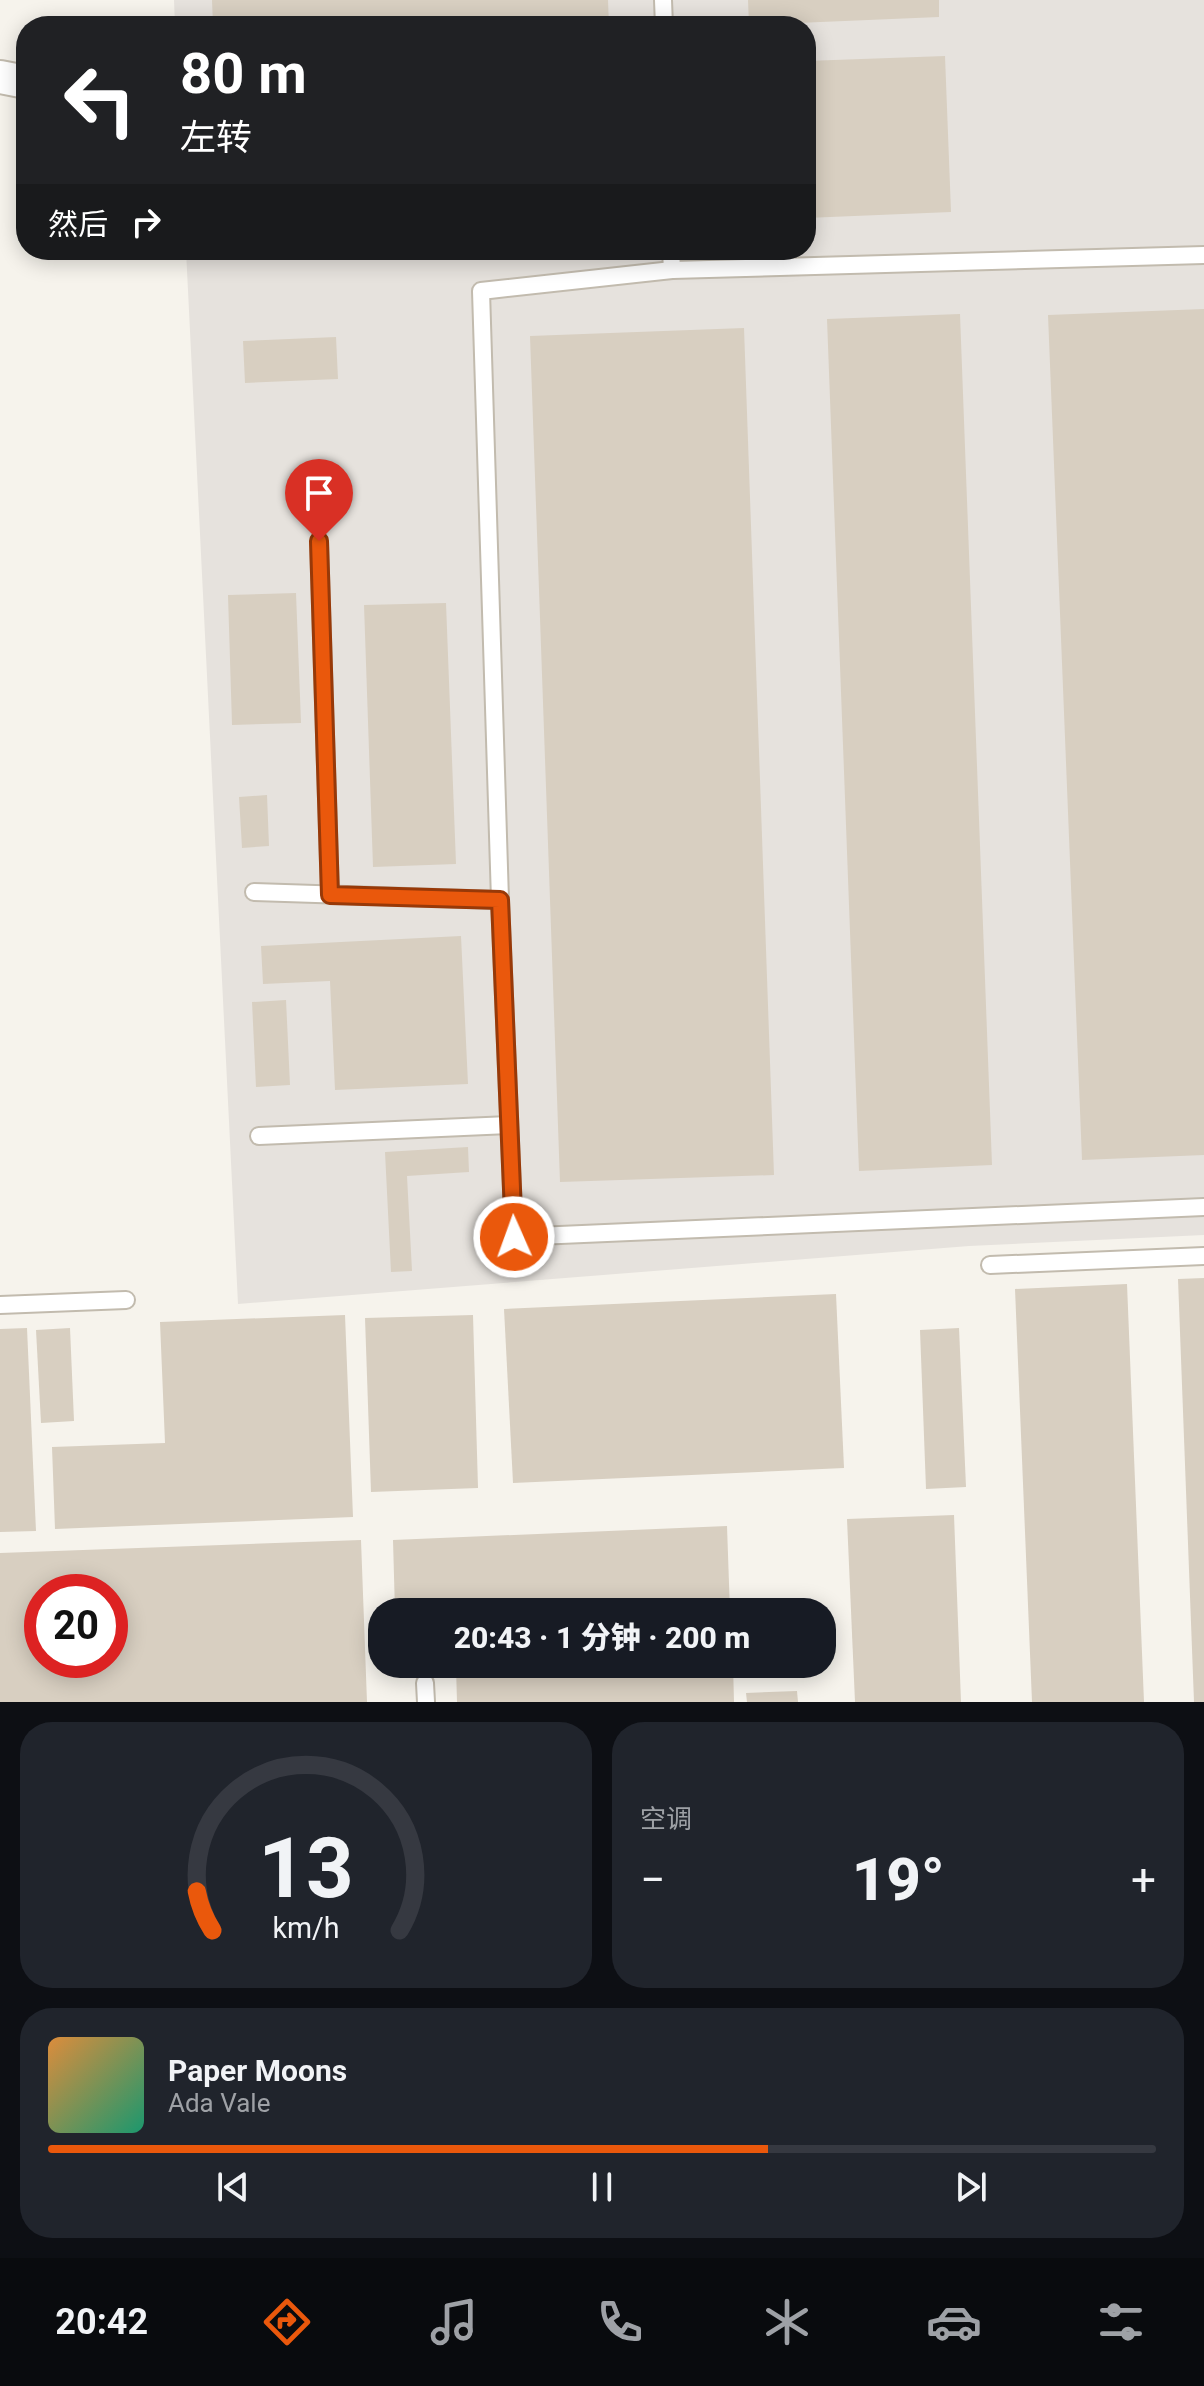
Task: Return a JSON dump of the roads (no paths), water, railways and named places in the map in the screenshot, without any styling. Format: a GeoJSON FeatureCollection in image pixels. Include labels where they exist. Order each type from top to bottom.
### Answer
{"type":"FeatureCollection","features":[{"type":"Feature","properties":{"kind":"lane"},"geometry":{"type":"LineString","coordinates":[[1204,255],[672,270],[481,291],[514,1237],[1204,1207]]}},
{"type":"Feature","properties":{"kind":"lane"},"geometry":{"type":"LineString","coordinates":[[672,260],[672,270]]}},
{"type":"Feature","properties":{"kind":"lane"},"geometry":{"type":"LineString","coordinates":[[319,541],[330,895]]}},
{"type":"Feature","properties":{"kind":"lane"},"geometry":{"type":"LineString","coordinates":[[254,892],[500,900]]}},
{"type":"Feature","properties":{"kind":"lane"},"geometry":{"type":"LineString","coordinates":[[259,1136],[509,1125]]}},
{"type":"Feature","properties":{"kind":"lane"},"geometry":{"type":"LineString","coordinates":[[990,1265],[1204,1256]]}},
{"type":"Feature","properties":{"kind":"lane"},"geometry":{"type":"LineString","coordinates":[[0,1305],[126,1300]]}},
{"type":"Feature","properties":{"kind":"lane"},"geometry":{"type":"LineString","coordinates":[[425,1683],[426,1702]]}}]}
